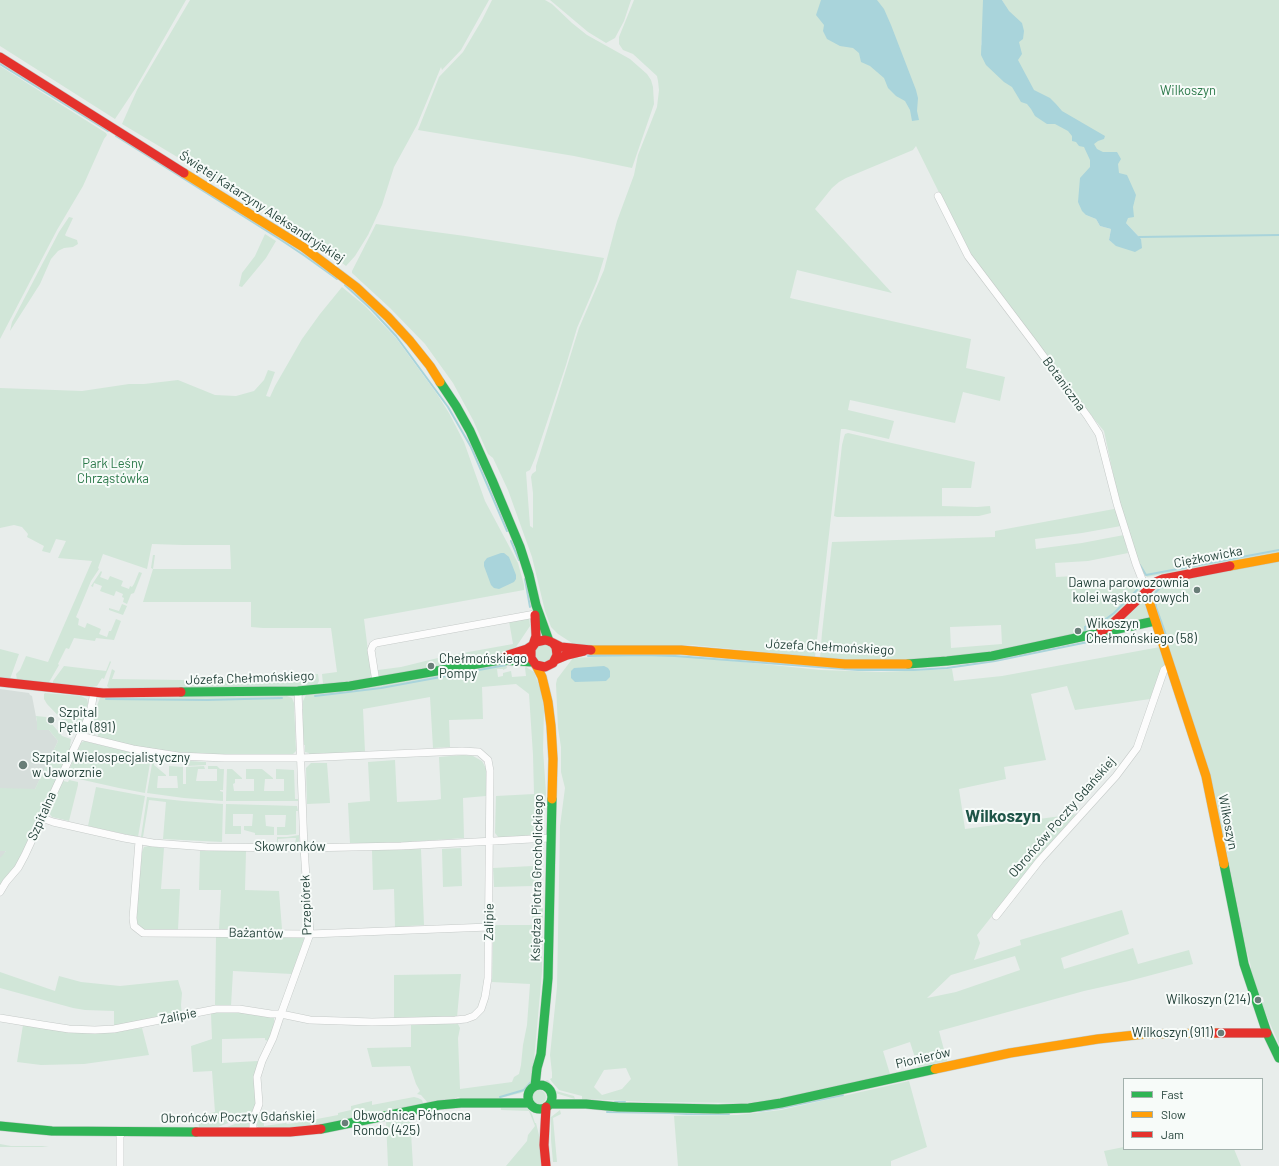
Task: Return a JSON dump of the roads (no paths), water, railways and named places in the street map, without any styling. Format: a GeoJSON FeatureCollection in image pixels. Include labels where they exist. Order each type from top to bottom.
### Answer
{"type":"FeatureCollection","features":[{"type":"Feature","properties":{"kind":"street","name":"Świętej Katarzyny Aleksandryjskiej"},"geometry":{"type":"LineString","coordinates":[[0,57],[304,247],[356,286],[410,340],[430,366],[470,431],[520,547],[529,574],[535,609],[536,636],[533,645]]}},
{"type":"Feature","properties":{"kind":"street","name":"Botaniczna"},"geometry":{"type":"LineString","coordinates":[[938,196],[968,256],[1036,346],[1099,434],[1117,504],[1146,592]]}},
{"type":"Feature","properties":{"kind":"street","name":"Ciężkowicka"},"geometry":{"type":"LineString","coordinates":[[1146,592],[1156,582],[1163,579],[1279,557]]}},
{"type":"Feature","properties":{"kind":"street","name":"Wilkoszyn"},"geometry":{"type":"LineString","coordinates":[[1146,592],[1206,776],[1240,950],[1252,992],[1267,1033],[1279,1058]]}},
{"type":"Feature","properties":{"kind":"street","name":"Józefa Chełmońskiego"},"geometry":{"type":"LineString","coordinates":[[1092,635],[1109,627],[1146,592]]}},
{"type":"Feature","properties":{"kind":"street","name":"Świętej Katarzyny Aleksandryjskiej"},"geometry":{"type":"LineString","coordinates":[[535,609],[551,642]]}},
{"type":"Feature","properties":{"kind":"street"},"geometry":{"type":"LineString","coordinates":[[376,682],[371,650],[373,645],[376,643],[535,609]]}},
{"type":"Feature","properties":{"kind":"street","name":"Józefa Chełmońskiego"},"geometry":{"type":"LineString","coordinates":[[551,642],[561,647],[588,650],[681,650],[845,664],[901,664],[992,656],[1155,621]]}},
{"type":"Feature","properties":{"kind":"street"},"geometry":{"type":"LineString","coordinates":[[540,640],[551,642],[557,651],[554,662],[545,667],[535,663],[530,653],[533,645],[540,640]]}},
{"type":"Feature","properties":{"kind":"street","name":"Józefa Chełmońskiego"},"geometry":{"type":"LineString","coordinates":[[500,660],[508,655],[527,649],[533,645]]}},
{"type":"Feature","properties":{"kind":"street","name":"Józefa Chełmońskiego"},"geometry":{"type":"LineString","coordinates":[[554,662],[567,655],[588,650]]}},
{"type":"Feature","properties":{"kind":"street","name":"Józefa Chełmońskiego"},"geometry":{"type":"LineString","coordinates":[[0,682],[94,692],[222,693],[298,691],[350,686],[500,660],[535,663]]}},
{"type":"Feature","properties":{"kind":"street","name":"Księdza Piotra Grocholickiego"},"geometry":{"type":"LineString","coordinates":[[548,702],[550,676],[554,662]]}},
{"type":"Feature","properties":{"kind":"street","name":"Księdza Piotra Grocholickiego"},"geometry":{"type":"LineString","coordinates":[[535,663],[542,677],[548,702],[552,748],[548,978],[541,1054],[537,1068],[535,1086]]}},
{"type":"Feature","properties":{"kind":"street","name":"Obrońców Poczty Gdańskiej"},"geometry":{"type":"LineString","coordinates":[[996,916],[1040,860],[1116,776],[1137,748],[1164,670],[1170,666]]}},
{"type":"Feature","properties":{"kind":"street","name":"Przepiórek"},"geometry":{"type":"LineString","coordinates":[[254,1132],[253,1120],[259,1104],[257,1077],[262,1061],[273,1038],[310,934],[304,848],[298,691]]}},
{"type":"Feature","properties":{"kind":"street","name":"Szpitalna"},"geometry":{"type":"LineString","coordinates":[[0,892],[18,868],[42,818],[90,714],[94,692]]}},
{"type":"Feature","properties":{"kind":"street","name":"Zalipie"},"geometry":{"type":"LineString","coordinates":[[0,1018],[69,1029],[95,1030],[114,1029],[216,1009],[239,1009],[281,1014],[310,1020],[372,1022],[456,1020],[474,1016],[481,1010],[485,997],[488,978],[490,771],[488,760],[479,752],[462,751],[301,758],[226,758],[178,756],[133,749],[80,736]]}},
{"type":"Feature","properties":{"kind":"street","name":"Skowronków"},"geometry":{"type":"LineString","coordinates":[[42,818],[91,831],[139,841],[206,847],[304,848],[400,846],[550,838]]}},
{"type":"Feature","properties":{"kind":"street","name":"Bażantów"},"geometry":{"type":"LineString","coordinates":[[139,841],[133,918],[134,926],[140,931],[147,933],[310,934],[489,927]]}},
{"type":"Feature","properties":{"kind":"street","name":"Pionierów"},"geometry":{"type":"LineString","coordinates":[[586,1104],[618,1107],[718,1109],[749,1108],[781,1103],[1010,1052],[1098,1039],[1145,1034],[1267,1033]]}},
{"type":"Feature","properties":{"kind":"street","name":"Księdza Piotra Grocholickiego"},"geometry":{"type":"LineString","coordinates":[[541,1054],[548,1089]]}},
{"type":"Feature","properties":{"kind":"street"},"geometry":{"type":"LineString","coordinates":[[546,1166],[544,1146],[531,1101],[532,1088],[539,1085],[548,1089],[556,1096],[586,1104]]}},
{"type":"Feature","properties":{"kind":"street"},"geometry":{"type":"LineString","coordinates":[[544,1146],[548,1105],[551,1100],[548,1089]]}},
{"type":"Feature","properties":{"kind":"street"},"geometry":{"type":"LineString","coordinates":[[531,1101],[539,1109],[548,1105],[586,1104]]}},
{"type":"Feature","properties":{"kind":"street","name":"Obrońców Poczty Gdańskiej"},"geometry":{"type":"LineString","coordinates":[[0,1126],[52,1131],[308,1131],[428,1106],[531,1101]]}},
{"type":"Feature","properties":{"kind":"street"},"geometry":{"type":"LineString","coordinates":[[120,1166],[120,1136],[123,1132]]}},
{"type":"Feature","properties":{"kind":"water"},"geometry":{"type":"Polygon","coordinates":[[[821,0],[877,0],[884,9],[891,25],[916,90],[919,120],[912,121],[910,110],[905,101],[896,96],[888,88],[884,78],[870,66],[861,62],[859,53],[853,48],[840,46],[827,39],[823,31],[824,25],[816,15],[821,0]]]}},
{"type":"Feature","properties":{"kind":"water"},"geometry":{"type":"Polygon","coordinates":[[[983,0],[1002,0],[1009,11],[1022,23],[1024,31],[1023,39],[1019,42],[1022,54],[1018,60],[1034,90],[1050,98],[1062,111],[1105,136],[1104,139],[1094,144],[1097,149],[1103,152],[1117,152],[1121,159],[1118,164],[1119,173],[1127,175],[1136,195],[1133,207],[1134,217],[1128,218],[1126,223],[1141,239],[1142,248],[1135,252],[1116,246],[1109,240],[1111,229],[1100,226],[1096,219],[1086,215],[1082,211],[1078,202],[1080,178],[1090,167],[1090,160],[1084,147],[1079,146],[1076,142],[1072,141],[1072,136],[1068,131],[1055,124],[1047,124],[1035,116],[1027,104],[1021,102],[1012,87],[1004,82],[986,65],[981,55],[983,0]]]}},
{"type":"Feature","properties":{"kind":"water"},"geometry":{"type":"Polygon","coordinates":[[[504,553],[509,557],[516,575],[516,579],[514,582],[499,589],[494,588],[491,585],[484,562],[487,558],[504,553]]]}},
{"type":"Feature","properties":{"kind":"water"},"geometry":{"type":"Polygon","coordinates":[[[604,666],[610,671],[610,677],[606,681],[575,682],[571,678],[571,671],[574,668],[604,666]]]}},
{"type":"Feature","properties":{"kind":"waterway"},"geometry":{"type":"LineString","coordinates":[[0,64],[108,131]]}},
{"type":"Feature","properties":{"kind":"waterway"},"geometry":{"type":"LineString","coordinates":[[116,136],[278,238],[337,279]]}},
{"type":"Feature","properties":{"kind":"waterway"},"geometry":{"type":"LineString","coordinates":[[1139,237],[1279,235]]}},
{"type":"Feature","properties":{"kind":"waterway"},"geometry":{"type":"LineString","coordinates":[[345,285],[371,309],[396,336],[448,407],[471,447],[507,531]]}},
{"type":"Feature","properties":{"kind":"waterway"},"geometry":{"type":"LineString","coordinates":[[511,541],[519,560]]}},
{"type":"Feature","properties":{"kind":"waterway"},"geometry":{"type":"LineString","coordinates":[[1140,565],[1146,575],[1279,550]]}},
{"type":"Feature","properties":{"kind":"waterway"},"geometry":{"type":"LineString","coordinates":[[525,579],[530,607]]}},
{"type":"Feature","properties":{"kind":"waterway"},"geometry":{"type":"LineString","coordinates":[[1166,635],[1156,607],[1155,596],[1156,592],[1160,588],[1173,582]]}},
{"type":"Feature","properties":{"kind":"waterway"},"geometry":{"type":"LineString","coordinates":[[1085,631],[1085,627],[1106,619],[1114,613],[1137,590],[1138,584]]}},
{"type":"Feature","properties":{"kind":"waterway"},"geometry":{"type":"LineString","coordinates":[[588,656],[675,656],[858,670],[914,670],[947,668],[995,661],[1088,641]]}},
{"type":"Feature","properties":{"kind":"waterway"},"geometry":{"type":"LineString","coordinates":[[315,696],[381,688],[506,665]]}},
{"type":"Feature","properties":{"kind":"waterway"},"geometry":{"type":"LineString","coordinates":[[106,699],[207,700],[282,698]]}},
{"type":"Feature","properties":{"kind":"waterway"},"geometry":{"type":"LineString","coordinates":[[500,1097],[524,1090],[532,1081]]}},
{"type":"Feature","properties":{"kind":"waterway"},"geometry":{"type":"LineString","coordinates":[[759,1111],[843,1095]]}},
{"type":"Feature","properties":{"kind":"waterway"},"geometry":{"type":"LineString","coordinates":[[615,1102],[625,1102]]}},
{"type":"Feature","properties":{"kind":"waterway"},"geometry":{"type":"LineString","coordinates":[[607,1112],[669,1113]]}},
{"type":"Feature","properties":{"kind":"waterway"},"geometry":{"type":"LineString","coordinates":[[670,1113],[687,1114]]}},
{"type":"Feature","properties":{"kind":"waterway"},"geometry":{"type":"LineString","coordinates":[[688,1114],[729,1114]]}},
{"type":"Feature","properties":{"kind":"place","name":"Dawna parowozownia kolei wąskotorowych"},"geometry":{"type":"Point","coordinates":[1197,590]}},
{"type":"Feature","properties":{"kind":"place","name":"Wikoszyn Chełmońskiego (58)"},"geometry":{"type":"Point","coordinates":[1078,631]}},
{"type":"Feature","properties":{"kind":"place","name":"Chełmońskiego Pompy"},"geometry":{"type":"Point","coordinates":[431,666]}},
{"type":"Feature","properties":{"kind":"place","name":"Szpital Pętla (891)"},"geometry":{"type":"Point","coordinates":[51,720]}},
{"type":"Feature","properties":{"kind":"place","name":"Szpital Wielospecjalistyczny w Jaworznie"},"geometry":{"type":"Point","coordinates":[23,765]}},
{"type":"Feature","properties":{"kind":"place","name":"Wilkoszyn (214)"},"geometry":{"type":"Point","coordinates":[1258,1000]}},
{"type":"Feature","properties":{"kind":"place","name":"Wilkoszyn (911)"},"geometry":{"type":"Point","coordinates":[1221,1033]}},
{"type":"Feature","properties":{"kind":"place","name":"Obwodnica Północna Rondo (425)"},"geometry":{"type":"Point","coordinates":[345,1123]}},
{"type":"Feature","properties":{"kind":"district","name":"Wilkoszyn"},"geometry":{"type":"Point","coordinates":[1003,816]}},
{"type":"Feature","properties":{"kind":"park label","name":"Park Leśny Chrząstówka"},"geometry":{"type":"Point","coordinates":[113,472]}}]}
